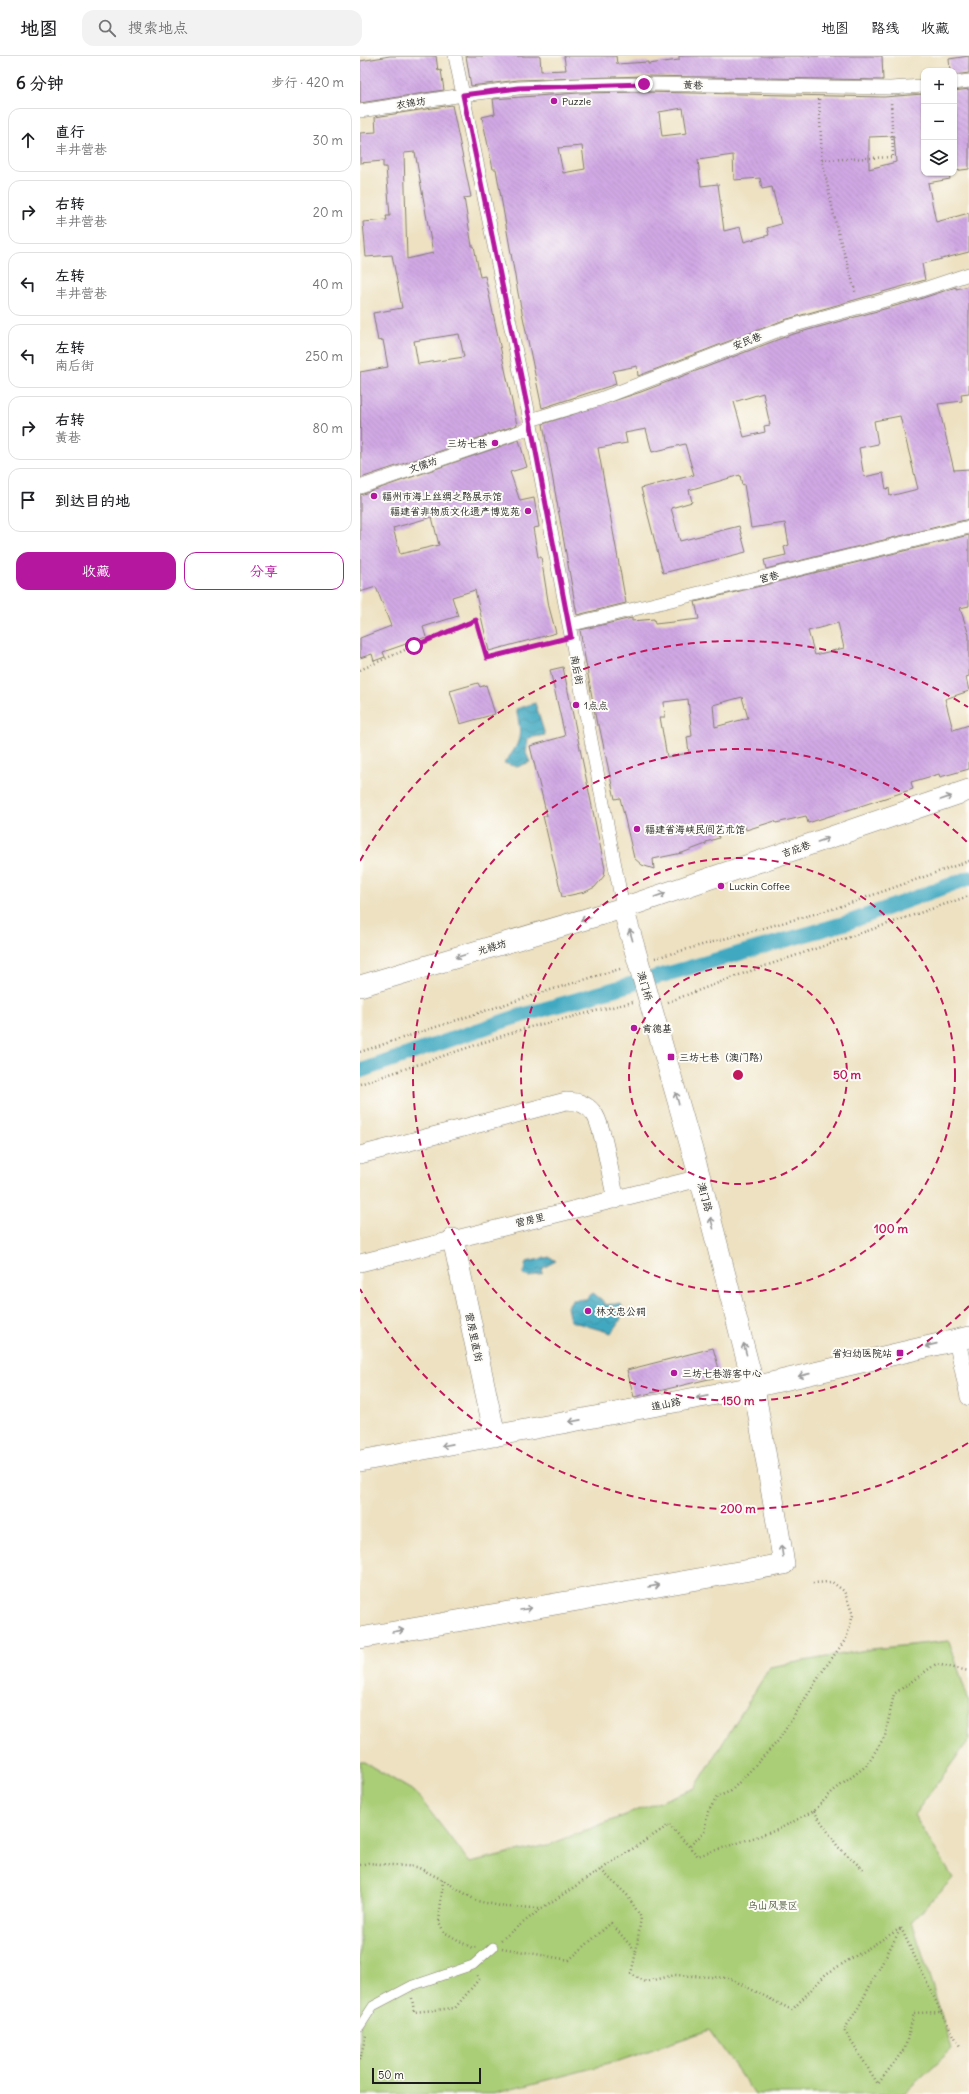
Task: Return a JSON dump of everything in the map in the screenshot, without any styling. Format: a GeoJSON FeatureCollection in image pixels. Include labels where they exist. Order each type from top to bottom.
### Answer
{"type":"FeatureCollection","features":[{"type":"Feature","properties":{"kind":"street","name":"南后街"},"geometry":{"type":"LineString","coordinates":[[455,56],[531,424],[623,908]]}},
{"type":"Feature","properties":{"kind":"street"},"geometry":{"type":"LineString","coordinates":[[957,83],[969,81]]}},
{"type":"Feature","properties":{"kind":"street","name":"黄巷"},"geometry":{"type":"LineString","coordinates":[[463,95],[518,88],[593,84],[890,88],[921,86]]}},
{"type":"Feature","properties":{"kind":"street","name":"衣锦坊"},"geometry":{"type":"LineString","coordinates":[[360,112],[463,95]]}},
{"type":"Feature","properties":{"kind":"street","name":"安民巷"},"geometry":{"type":"LineString","coordinates":[[531,424],[600,399],[763,335],[859,306],[915,292],[969,274]]}},
{"type":"Feature","properties":{"kind":"street","name":"文儒坊"},"geometry":{"type":"LineString","coordinates":[[360,487],[531,424]]}},
{"type":"Feature","properties":{"kind":"street","name":"宫巷"},"geometry":{"type":"LineString","coordinates":[[570,631],[969,527]]}},
{"type":"Feature","properties":{"kind":"street","name":"吉庇巷"},"geometry":{"type":"LineString","coordinates":[[623,908],[969,790]]}},
{"type":"Feature","properties":{"kind":"street"},"geometry":{"type":"LineString","coordinates":[[623,908],[639,963]]}},
{"type":"Feature","properties":{"kind":"street","name":"光禄坊"},"geometry":{"type":"LineString","coordinates":[[360,986],[623,908]]}},
{"type":"Feature","properties":{"kind":"street","name":"澳门桥"},"geometry":{"type":"LineString","coordinates":[[639,963],[652,1008]]}},
{"type":"Feature","properties":{"kind":"street","name":"澳门路"},"geometry":{"type":"LineString","coordinates":[[360,1638],[784,1564],[754,1387],[700,1178],[652,1008]]}},
{"type":"Feature","properties":{"kind":"street"},"geometry":{"type":"LineString","coordinates":[[360,1155],[566,1101],[574,1101],[588,1107],[598,1121],[616,1200]]}},
{"type":"Feature","properties":{"kind":"street","name":"营房里"},"geometry":{"type":"LineString","coordinates":[[360,1263],[700,1178]]}},
{"type":"Feature","properties":{"kind":"street","name":"营房里直街"},"geometry":{"type":"LineString","coordinates":[[453,1239],[495,1436]]}},
{"type":"Feature","properties":{"kind":"street"},"geometry":{"type":"LineString","coordinates":[[963,1338],[969,1398]]}},
{"type":"Feature","properties":{"kind":"street","name":"道山路"},"geometry":{"type":"LineString","coordinates":[[360,1461],[754,1387],[963,1338]]}},
{"type":"Feature","properties":{"kind":"lane"},"geometry":{"type":"LineString","coordinates":[[360,2026],[373,2006],[410,1986],[473,1965],[493,1947]]}},
{"type":"Feature","properties":{"kind":"path"},"geometry":{"type":"LineString","coordinates":[[818,87],[822,160],[837,229],[859,306]]}},
{"type":"Feature","properties":{"kind":"path"},"geometry":{"type":"LineString","coordinates":[[822,160],[894,157],[890,88]]}},
{"type":"Feature","properties":{"kind":"path"},"geometry":{"type":"LineString","coordinates":[[360,670],[454,628],[476,620],[487,658],[570,631]]}},
{"type":"Feature","properties":{"kind":"path"},"geometry":{"type":"LineString","coordinates":[[360,1052],[524,998],[639,963],[836,908],[969,861]]}},
{"type":"Feature","properties":{"kind":"path"},"geometry":{"type":"LineString","coordinates":[[360,1084],[526,1028],[633,1001],[652,1008],[742,974],[969,896]]}},
{"type":"Feature","properties":{"kind":"path"},"geometry":{"type":"LineString","coordinates":[[690,1846],[704,1832],[708,1812],[717,1797],[732,1791],[778,1741],[824,1669],[846,1639],[853,1615],[844,1590],[832,1582],[812,1583]]}},
{"type":"Feature","properties":{"kind":"path"},"geometry":{"type":"LineString","coordinates":[[493,1947],[542,1908],[669,1824],[698,1856],[777,1830],[814,1811],[832,1792],[866,1766],[885,1736],[894,1694],[936,1664],[969,1671]]}},
{"type":"Feature","properties":{"kind":"path"},"geometry":{"type":"LineString","coordinates":[[814,1811],[838,1847],[865,1871]]}},
{"type":"Feature","properties":{"kind":"path"},"geometry":{"type":"LineString","coordinates":[[360,1865],[368,1863],[418,1867],[477,1900],[505,1907],[542,1908]]}},
{"type":"Feature","properties":{"kind":"path"},"geometry":{"type":"LineString","coordinates":[[601,1870],[627,1895],[641,1917],[631,1974],[646,1982],[675,1975],[729,1978],[792,2010],[826,1974],[901,1928]]}},
{"type":"Feature","properties":{"kind":"path"},"geometry":{"type":"LineString","coordinates":[[443,1880],[438,1922],[444,1932],[472,1948],[493,1947],[569,1960],[611,1923],[636,1952]]}},
{"type":"Feature","properties":{"kind":"path"},"geometry":{"type":"LineString","coordinates":[[901,1928],[844,2030],[878,2084],[905,2048],[914,2013],[941,2012]]}},
{"type":"Feature","properties":{"kind":"path"},"geometry":{"type":"LineString","coordinates":[[901,1928],[941,2012],[961,2048]]}},
{"type":"Feature","properties":{"kind":"path"},"geometry":{"type":"LineString","coordinates":[[410,1986],[414,2012],[455,2008],[479,1979],[473,1965]]}},
{"type":"Feature","properties":{"kind":"green space","name":"乌山风景区"},"geometry":{"type":"Polygon","coordinates":[[[949,1641],[969,1702],[969,1740],[914,1815],[953,1878],[912,1921],[952,2049],[903,2094],[755,2094],[709,2030],[616,2062],[493,2094],[360,2094],[360,1762],[364,1762],[415,1792],[470,1863],[551,1844],[695,1788],[770,1667],[872,1649],[949,1641]]]}},
{"type":"Feature","properties":{"kind":"water"},"geometry":{"type":"Polygon","coordinates":[[[535,703],[545,735],[528,738],[526,753],[530,762],[517,767],[504,763],[510,756],[519,738],[520,732],[516,709],[535,703]]]}},
{"type":"Feature","properties":{"kind":"water"},"geometry":{"type":"Polygon","coordinates":[[[550,1257],[556,1261],[543,1268],[542,1273],[530,1277],[523,1275],[526,1262],[550,1257]]]}},
{"type":"Feature","properties":{"kind":"water"},"geometry":{"type":"Polygon","coordinates":[[[593,1293],[602,1300],[605,1305],[621,1303],[622,1316],[611,1333],[570,1321],[567,1307],[572,1300],[586,1299],[593,1293]]]}},
{"type":"Feature","properties":{"kind":"building"},"geometry":{"type":"Polygon","coordinates":[[[390,56],[436,56],[438,71],[441,70],[444,90],[360,103],[360,61],[390,56]]]}},
{"type":"Feature","properties":{"kind":"building"},"geometry":{"type":"Polygon","coordinates":[[[466,56],[540,56],[541,71],[566,70],[564,56],[616,56],[617,64],[648,62],[648,64],[679,60],[679,56],[882,56],[883,80],[644,76],[518,80],[471,86],[466,56]]]}},
{"type":"Feature","properties":{"kind":"building"},"geometry":{"type":"Polygon","coordinates":[[[969,56],[969,73],[957,75],[957,68],[950,68],[949,59],[969,56]]]}},
{"type":"Feature","properties":{"kind":"building"},"geometry":{"type":"Polygon","coordinates":[[[969,89],[969,169],[957,171],[957,104],[957,91],[969,89]]]}},
{"type":"Feature","properties":{"kind":"building"},"geometry":{"type":"Polygon","coordinates":[[[644,92],[884,97],[921,94],[921,176],[950,176],[950,179],[928,183],[936,222],[969,213],[969,252],[922,264],[925,280],[784,320],[638,376],[637,366],[613,371],[616,384],[542,408],[518,293],[496,169],[493,169],[482,117],[495,114],[493,99],[579,93],[644,92]],[[683,108],[659,112],[662,136],[687,133],[683,108]],[[894,136],[869,137],[869,169],[896,162],[894,136]],[[582,146],[558,148],[563,173],[585,169],[582,146]],[[733,155],[698,160],[701,186],[718,184],[724,231],[740,227],[744,242],[769,235],[767,228],[781,224],[772,187],[762,189],[760,178],[734,180],[733,155]]]}},
{"type":"Feature","properties":{"kind":"building"},"geometry":{"type":"Polygon","coordinates":[[[452,105],[471,197],[464,198],[472,246],[474,246],[480,277],[485,276],[517,425],[361,478],[360,372],[388,367],[383,340],[378,341],[373,313],[402,308],[392,255],[366,257],[363,222],[387,220],[386,216],[390,216],[386,167],[383,167],[383,161],[360,163],[360,133],[376,132],[375,117],[452,105]],[[415,152],[404,153],[407,259],[433,253],[415,152]],[[459,334],[414,341],[418,364],[464,357],[459,334]]]}},
{"type":"Feature","properties":{"kind":"building"},"geometry":{"type":"Polygon","coordinates":[[[969,286],[969,393],[961,394],[962,401],[938,404],[954,470],[969,469],[969,519],[766,569],[764,560],[786,555],[784,547],[789,545],[785,523],[751,528],[744,484],[742,485],[740,475],[689,490],[692,502],[671,508],[680,541],[739,526],[746,552],[663,573],[641,488],[694,475],[685,444],[652,452],[646,429],[625,433],[627,443],[598,448],[626,603],[577,615],[543,424],[641,392],[790,335],[917,300],[956,287],[956,289],[969,286]],[[763,393],[734,402],[744,437],[765,432],[764,426],[770,425],[763,393]],[[900,416],[874,421],[878,444],[859,448],[864,477],[883,473],[886,489],[889,488],[890,496],[918,489],[900,416]]]}},
{"type":"Feature","properties":{"kind":"building"},"geometry":{"type":"Polygon","coordinates":[[[519,440],[527,467],[510,472],[520,501],[534,498],[539,527],[533,528],[538,557],[541,557],[549,607],[556,633],[489,651],[475,590],[452,597],[458,616],[423,627],[426,637],[383,652],[385,657],[374,661],[372,654],[360,658],[360,638],[391,626],[376,587],[360,592],[360,495],[519,440]],[[432,517],[393,528],[400,554],[439,545],[432,517]]]}},
{"type":"Feature","properties":{"kind":"building"},"geometry":{"type":"Polygon","coordinates":[[[969,535],[969,606],[960,608],[969,635],[969,676],[966,677],[969,691],[945,699],[953,730],[969,725],[969,769],[940,777],[939,774],[911,782],[913,789],[808,823],[806,816],[776,823],[775,821],[746,830],[745,826],[718,834],[719,838],[682,853],[653,859],[654,869],[642,865],[634,858],[620,798],[615,799],[599,725],[597,725],[580,630],[632,618],[632,621],[654,619],[655,624],[699,619],[695,602],[969,535]],[[838,623],[808,631],[815,655],[844,648],[838,623]],[[742,697],[713,705],[715,727],[748,718],[742,697]],[[688,699],[664,702],[665,717],[660,717],[667,757],[689,753],[687,737],[692,736],[688,699]]]}},
{"type":"Feature","properties":{"kind":"building"},"geometry":{"type":"Polygon","coordinates":[[[563,667],[605,869],[604,876],[595,887],[585,892],[562,897],[543,816],[547,816],[530,746],[565,736],[550,670],[563,667]]]}},
{"type":"Feature","properties":{"kind":"building"},"geometry":{"type":"Polygon","coordinates":[[[478,683],[480,687],[486,685],[495,714],[460,724],[450,691],[478,683]]]}},
{"type":"Feature","properties":{"kind":"building","name":"三坊七巷游客中心"},"geometry":{"type":"Polygon","coordinates":[[[713,1348],[721,1376],[634,1397],[627,1370],[713,1348]]]}},
{"type":"Feature","properties":{"kind":"waterway"},"geometry":{"type":"LineString","coordinates":[[360,1071],[513,1018],[849,922],[969,878]]}},
{"type":"Feature","properties":{"kind":"place","name":"Puzzle"},"geometry":{"type":"Point","coordinates":[554,101]}},
{"type":"Feature","properties":{"kind":"place","name":"三坊七巷"},"geometry":{"type":"Point","coordinates":[495,443]}},
{"type":"Feature","properties":{"kind":"place","name":"福州市海上丝绸之路展示馆"},"geometry":{"type":"Point","coordinates":[374,496]}},
{"type":"Feature","properties":{"kind":"place","name":"福建省非物质文化遗产博览苑"},"geometry":{"type":"Point","coordinates":[528,511]}},
{"type":"Feature","properties":{"kind":"place","name":"1点点"},"geometry":{"type":"Point","coordinates":[576,705]}},
{"type":"Feature","properties":{"kind":"place","name":"福建省海峡民间艺术馆"},"geometry":{"type":"Point","coordinates":[637,829]}},
{"type":"Feature","properties":{"kind":"place","name":"Luckin Coffee"},"geometry":{"type":"Point","coordinates":[721,886]}},
{"type":"Feature","properties":{"kind":"place","name":"肯德基"},"geometry":{"type":"Point","coordinates":[634,1028]}},
{"type":"Feature","properties":{"kind":"place","name":"三坊七巷（澳门路）"},"geometry":{"type":"Point","coordinates":[671,1057]}},
{"type":"Feature","properties":{"kind":"place","name":"林文忠公祠"},"geometry":{"type":"Point","coordinates":[588,1311]}},
{"type":"Feature","properties":{"kind":"place","name":"省妇幼医院站"},"geometry":{"type":"Point","coordinates":[900,1353]}},
{"type":"Feature","properties":{"kind":"place","name":"三坊七巷游客中心"},"geometry":{"type":"Point","coordinates":[674,1373]}},
{"type":"Feature","properties":{"kind":"route"},"geometry":{"type":"LineString","coordinates":[[414,646],[432,637],[476,620],[487,658],[513,650],[571,637],[530,420],[463,95],[518,88],[644,84]]}}]}
